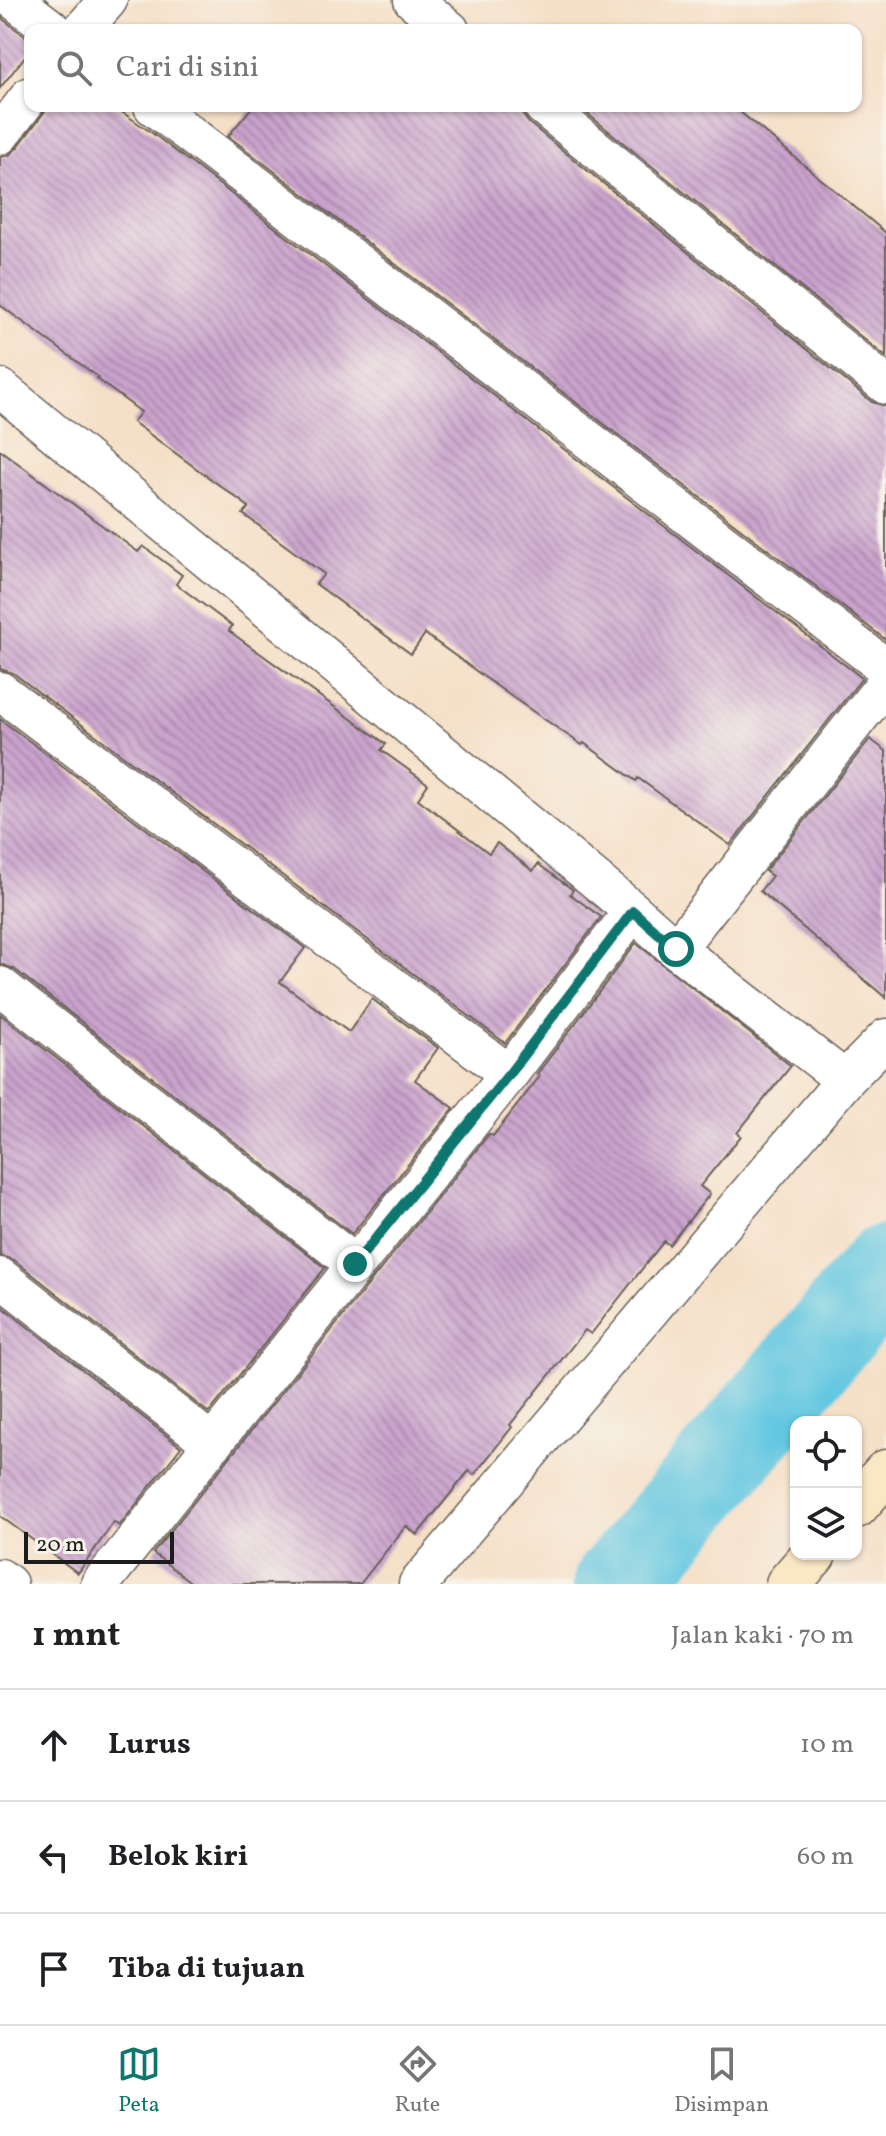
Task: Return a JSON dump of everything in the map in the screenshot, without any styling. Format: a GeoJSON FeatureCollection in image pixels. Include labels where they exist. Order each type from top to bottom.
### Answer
{"type":"FeatureCollection","features":[{"type":"Feature","properties":{"kind":"main road"},"geometry":{"type":"LineString","coordinates":[[862,1499],[886,1472]]}},
{"type":"Feature","properties":{"kind":"main road"},"geometry":{"type":"LineString","coordinates":[[788,1584],[809,1560]]}},
{"type":"Feature","properties":{"kind":"street"},"geometry":{"type":"LineString","coordinates":[[14,0],[45,24]]}},
{"type":"Feature","properties":{"kind":"street"},"geometry":{"type":"LineString","coordinates":[[87,24],[108,0]]}},
{"type":"Feature","properties":{"kind":"street"},"geometry":{"type":"LineString","coordinates":[[413,0],[443,24]]}},
{"type":"Feature","properties":{"kind":"street"},"geometry":{"type":"LineString","coordinates":[[0,135],[24,104]]}},
{"type":"Feature","properties":{"kind":"street"},"geometry":{"type":"LineString","coordinates":[[161,112],[886,668]]}},
{"type":"Feature","properties":{"kind":"street"},"geometry":{"type":"LineString","coordinates":[[550,112],[886,385]]}},
{"type":"Feature","properties":{"kind":"street"},"geometry":{"type":"LineString","coordinates":[[0,388],[676,949],[845,1080]]}},
{"type":"Feature","properties":{"kind":"street"},"geometry":{"type":"LineString","coordinates":[[676,949],[886,683]]}},
{"type":"Feature","properties":{"kind":"street"},"geometry":{"type":"LineString","coordinates":[[0,691],[509,1074]]}},
{"type":"Feature","properties":{"kind":"street"},"geometry":{"type":"LineString","coordinates":[[100,1584],[509,1074],[633,911]]}},
{"type":"Feature","properties":{"kind":"street"},"geometry":{"type":"LineString","coordinates":[[0,986],[355,1264]]}},
{"type":"Feature","properties":{"kind":"street"},"geometry":{"type":"LineString","coordinates":[[418,1584],[845,1080],[886,1038]]}},
{"type":"Feature","properties":{"kind":"street"},"geometry":{"type":"LineString","coordinates":[[0,1277],[213,1444]]}},
{"type":"Feature","properties":{"kind":"street"},"geometry":{"type":"LineString","coordinates":[[0,1578],[8,1584]]}},
{"type":"Feature","properties":{"kind":"building"},"geometry":{"type":"Polygon","coordinates":[[[0,17],[24,35],[24,58],[0,88],[0,17]]]}},
{"type":"Feature","properties":{"kind":"building"},"geometry":{"type":"Polygon","coordinates":[[[44,112],[122,112],[862,678],[730,845],[638,778],[636,781],[584,743],[582,745],[425,634],[411,654],[316,584],[324,574],[243,514],[249,507],[133,422],[141,412],[0,305],[0,157],[9,155],[44,112]]]}},
{"type":"Feature","properties":{"kind":"building"},"geometry":{"type":"Polygon","coordinates":[[[248,112],[523,112],[529,123],[872,402],[886,406],[886,640],[228,136],[248,112]]]}},
{"type":"Feature","properties":{"kind":"building"},"geometry":{"type":"Polygon","coordinates":[[[585,112],[740,112],[886,233],[886,357],[585,112]]]}},
{"type":"Feature","properties":{"kind":"building"},"geometry":{"type":"Polygon","coordinates":[[[0,450],[138,552],[143,546],[182,575],[176,584],[232,626],[229,631],[386,744],[381,750],[428,784],[418,799],[489,853],[497,843],[533,871],[538,864],[573,890],[570,894],[601,917],[505,1043],[13,673],[0,669],[0,450]]]}},
{"type":"Feature","properties":{"kind":"building"},"geometry":{"type":"Polygon","coordinates":[[[0,719],[305,948],[280,982],[349,1032],[372,999],[438,1048],[415,1080],[454,1108],[352,1234],[14,969],[0,964],[0,719]]]}},
{"type":"Feature","properties":{"kind":"building"},"geometry":{"type":"Polygon","coordinates":[[[870,739],[886,751],[886,998],[760,891],[772,876],[765,871],[870,739]]]}},
{"type":"Feature","properties":{"kind":"building"},"geometry":{"type":"Polygon","coordinates":[[[636,943],[791,1066],[737,1133],[741,1136],[700,1186],[710,1194],[669,1245],[664,1241],[591,1334],[585,1330],[474,1475],[469,1471],[417,1535],[406,1526],[360,1584],[193,1584],[153,1553],[489,1134],[493,1136],[636,943]]]}},
{"type":"Feature","properties":{"kind":"building"},"geometry":{"type":"Polygon","coordinates":[[[0,1014],[325,1268],[209,1413],[14,1260],[0,1256],[0,1014]]]}},
{"type":"Feature","properties":{"kind":"building"},"geometry":{"type":"Polygon","coordinates":[[[0,1305],[181,1447],[119,1526],[114,1522],[78,1573],[0,1516],[0,1305]]]}},
{"type":"Feature","properties":{"kind":"waterway"},"geometry":{"type":"LineString","coordinates":[[618,1584],[886,1269]]}},
{"type":"Feature","properties":{"kind":"route"},"geometry":{"type":"LineString","coordinates":[[355,1264],[509,1074],[633,911],[676,949]]}}]}
